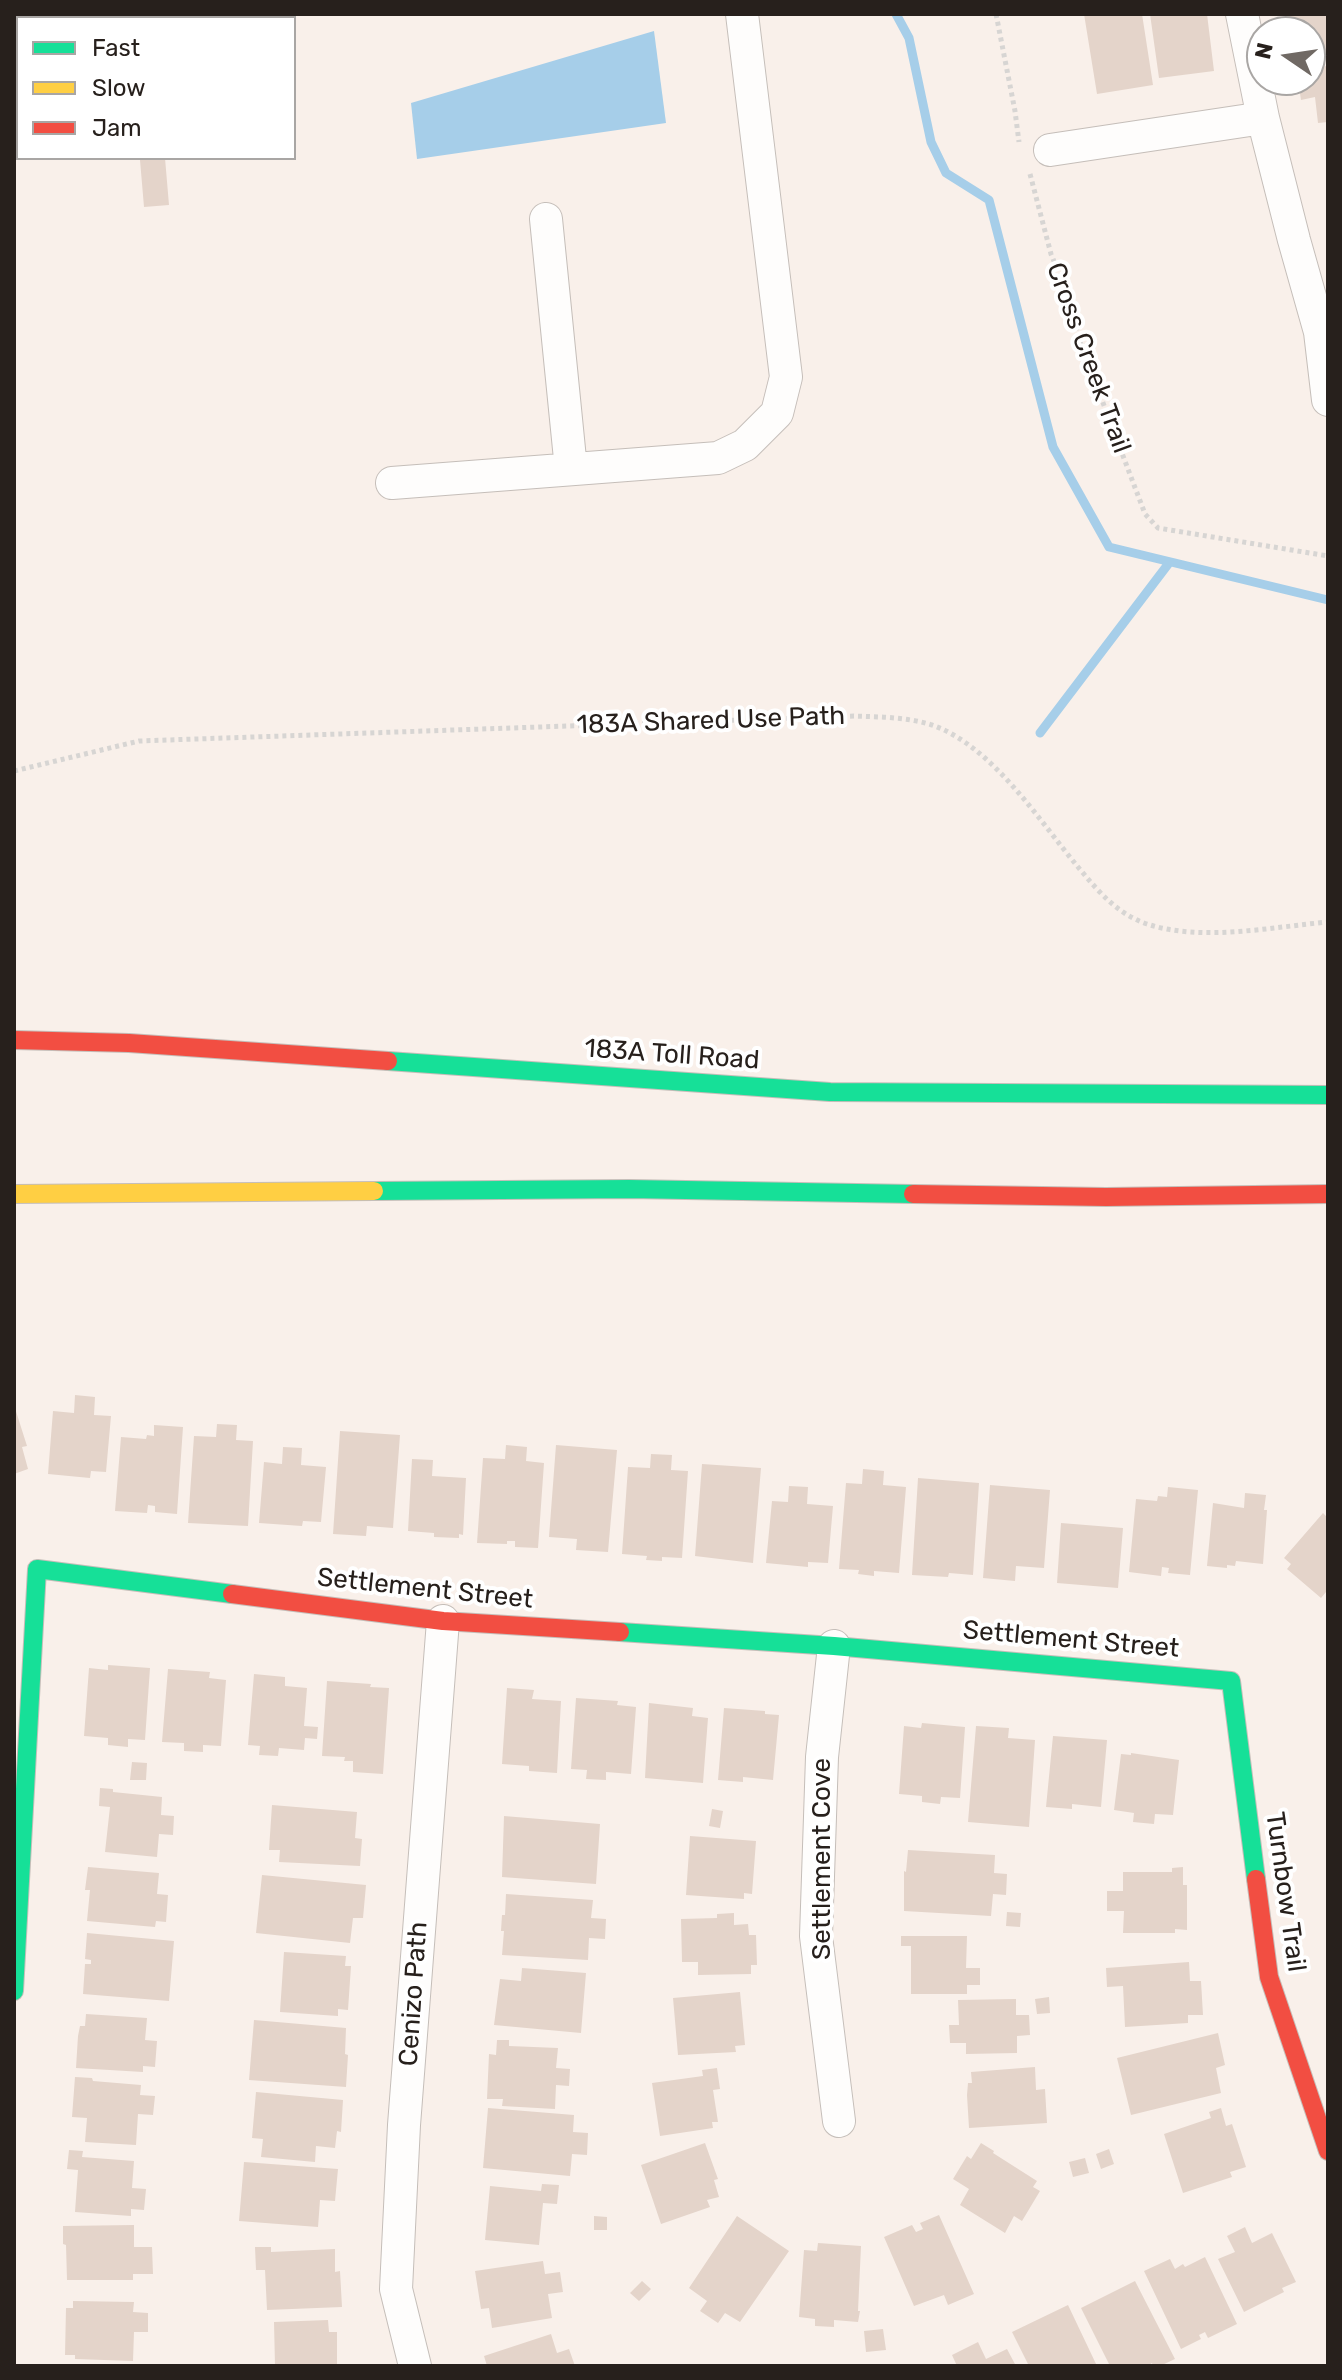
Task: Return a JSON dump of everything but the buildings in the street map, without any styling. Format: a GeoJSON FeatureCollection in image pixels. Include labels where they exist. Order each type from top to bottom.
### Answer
{"type":"FeatureCollection","features":[{"type":"Feature","properties":{"kind":"main road"},"geometry":{"type":"LineString","coordinates":[[43,1022],[129,1043]]}},
{"type":"Feature","properties":{"kind":"main road","name":"183A Toll Road"},"geometry":{"type":"LineString","coordinates":[[14,1040],[129,1043],[830,1092],[1328,1095]]}},
{"type":"Feature","properties":{"kind":"main road"},"geometry":{"type":"LineString","coordinates":[[14,1194],[629,1189],[1106,1197],[1328,1194]]}},
{"type":"Feature","properties":{"kind":"main road","name":"Settlement Street"},"geometry":{"type":"LineString","coordinates":[[14,1991],[37,1569],[443,1621],[834,1646],[1231,1681]]}},
{"type":"Feature","properties":{"kind":"main road","name":"Turnbow Trail"},"geometry":{"type":"LineString","coordinates":[[1231,1681],[1269,1977],[1328,2151]]}},
{"type":"Feature","properties":{"kind":"street"},"geometry":{"type":"LineString","coordinates":[[392,483],[718,458],[745,445],[777,413],[786,377],[742,14]]}},
{"type":"Feature","properties":{"kind":"street"},"geometry":{"type":"LineString","coordinates":[[1242,14],[1263,118],[1320,332],[1328,396]]}},
{"type":"Feature","properties":{"kind":"street"},"geometry":{"type":"LineString","coordinates":[[1033,157],[1263,118]]}},
{"type":"Feature","properties":{"kind":"street"},"geometry":{"type":"LineString","coordinates":[[546,219],[571,469]]}},
{"type":"Feature","properties":{"kind":"street","name":"Cenizo Path"},"geometry":{"type":"LineString","coordinates":[[415,2366],[396,2289],[404,2125],[443,1621]]}},
{"type":"Feature","properties":{"kind":"street","name":"Settlement Cove"},"geometry":{"type":"LineString","coordinates":[[834,1646],[822,1757],[816,1936],[839,2121]]}},
{"type":"Feature","properties":{"kind":"path","name":"Cross Creek Trail"},"geometry":{"type":"LineString","coordinates":[[996,14],[1019,143],[1033,157],[1051,254],[1070,300],[1080,342],[1145,514],[1158,528],[1328,556]]}},
{"type":"Feature","properties":{"kind":"path","name":"183A Shared Use Path"},"geometry":{"type":"LineString","coordinates":[[14,771],[139,741],[854,716],[896,718],[932,725],[967,742],[995,766],[1100,893],[1121,912],[1144,923],[1170,930],[1212,933],[1328,922]]}},
{"type":"Feature","properties":{"kind":"water"},"geometry":{"type":"Polygon","coordinates":[[[654,31],[666,123],[417,159],[411,103],[654,31]]]}},
{"type":"Feature","properties":{"kind":"waterway"},"geometry":{"type":"LineString","coordinates":[[896,14],[909,38],[931,142],[946,173],[989,200],[1053,447],[1109,547],[1328,600]]}},
{"type":"Feature","properties":{"kind":"waterway"},"geometry":{"type":"LineString","coordinates":[[1040,733],[1169,563]]}},
{"type":"Feature","properties":{"kind":"traffic: fast"},"geometry":{"type":"LineString","coordinates":[[388,1061],[830,1092],[1328,1095]]}},
{"type":"Feature","properties":{"kind":"traffic: fast"},"geometry":{"type":"LineString","coordinates":[[374,1191],[629,1189],[913,1194]]}},
{"type":"Feature","properties":{"kind":"traffic: fast"},"geometry":{"type":"LineString","coordinates":[[14,1991],[37,1569],[232,1594]]}},
{"type":"Feature","properties":{"kind":"traffic: fast"},"geometry":{"type":"LineString","coordinates":[[620,1632],[834,1646],[1231,1681],[1256,1879]]}},
{"type":"Feature","properties":{"kind":"traffic: slow"},"geometry":{"type":"LineString","coordinates":[[14,1194],[374,1191]]}},
{"type":"Feature","properties":{"kind":"traffic: jam"},"geometry":{"type":"LineString","coordinates":[[14,1040],[129,1043],[388,1061]]}},
{"type":"Feature","properties":{"kind":"traffic: jam"},"geometry":{"type":"LineString","coordinates":[[913,1194],[1106,1197],[1328,1194]]}},
{"type":"Feature","properties":{"kind":"traffic: jam"},"geometry":{"type":"LineString","coordinates":[[232,1594],[443,1621],[620,1632]]}},
{"type":"Feature","properties":{"kind":"traffic: jam"},"geometry":{"type":"LineString","coordinates":[[1256,1879],[1269,1977],[1328,2151]]}}]}
